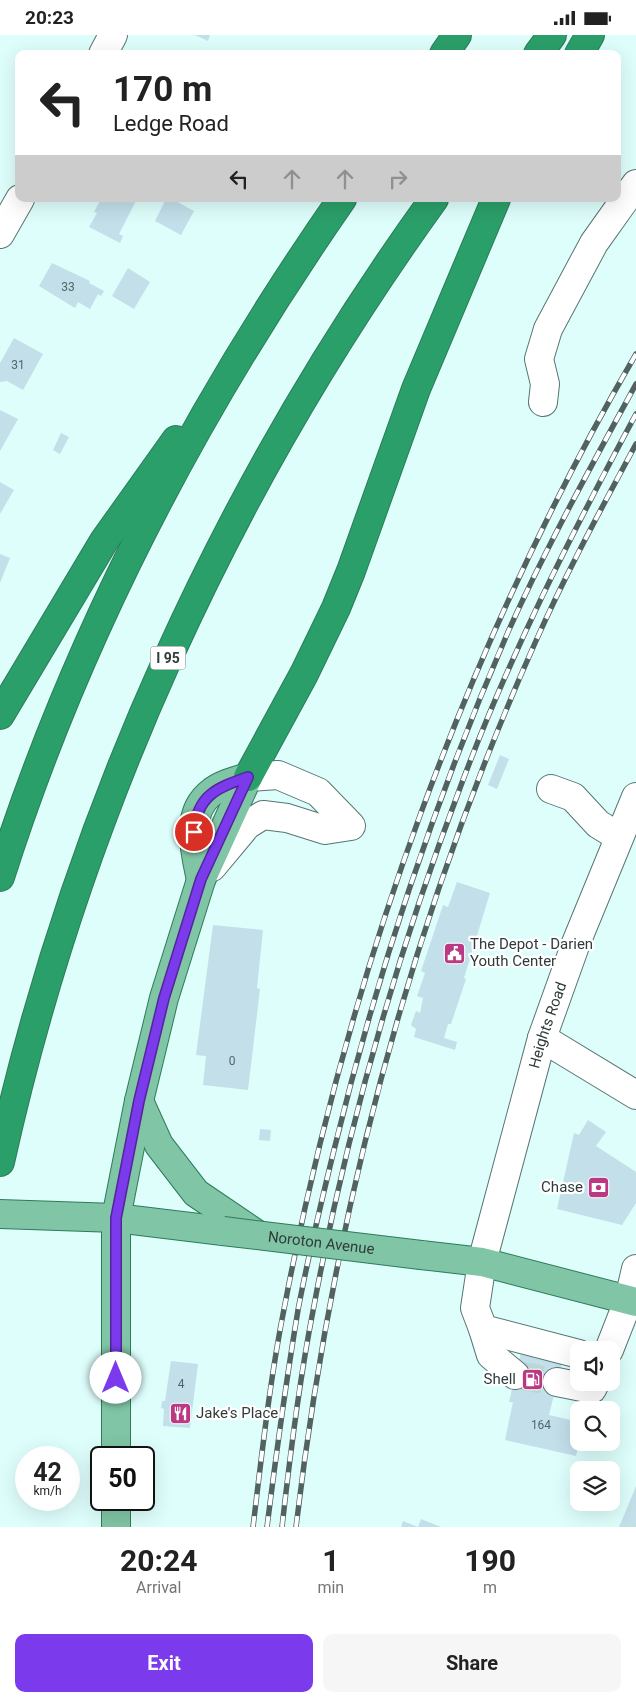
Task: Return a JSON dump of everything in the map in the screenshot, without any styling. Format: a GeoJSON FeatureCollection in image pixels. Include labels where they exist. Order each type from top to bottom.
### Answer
{"type":"FeatureCollection","features":[{"type":"Feature","properties":{"kind":"highway"},"geometry":{"type":"LineString","coordinates":[[447,50],[457,35]]}},
{"type":"Feature","properties":{"kind":"highway"},"geometry":{"type":"LineString","coordinates":[[541,50],[552,35]]}},
{"type":"Feature","properties":{"kind":"highway"},"geometry":{"type":"LineString","coordinates":[[581,50],[590,35]]}},
{"type":"Feature","properties":{"kind":"highway"},"geometry":{"type":"LineString","coordinates":[[0,877],[33,781],[108,605],[149,520],[239,357],[287,279],[340,202]]}},
{"type":"Feature","properties":{"kind":"highway","name":"I 95"},"geometry":{"type":"LineString","coordinates":[[0,1162],[29,1043],[82,869],[150,695],[224,539],[271,451],[366,295],[432,202]]}},
{"type":"Feature","properties":{"kind":"highway"},"geometry":{"type":"LineString","coordinates":[[248,777],[304,674],[336,608],[423,372],[495,202]]}},
{"type":"Feature","properties":{"kind":"highway"},"geometry":{"type":"LineString","coordinates":[[0,715],[104,541],[150,475],[239,357]]}},
{"type":"Feature","properties":{"kind":"main road"},"geometry":{"type":"LineString","coordinates":[[116,1446],[116,1218],[139,1101],[164,998],[201,879],[193,845],[195,818],[203,801],[212,792],[248,777]]}},
{"type":"Feature","properties":{"kind":"main road"},"geometry":{"type":"LineString","coordinates":[[139,1101],[159,1145],[196,1193],[258,1235]]}},
{"type":"Feature","properties":{"kind":"main road","name":"Noroton Avenue"},"geometry":{"type":"LineString","coordinates":[[0,1214],[116,1218],[482,1262],[634,1300]]}},
{"type":"Feature","properties":{"kind":"main road"},"geometry":{"type":"LineString","coordinates":[[116,1511],[116,1527]]}},
{"type":"Feature","properties":{"kind":"street"},"geometry":{"type":"LineString","coordinates":[[105,50],[114,35]]}},
{"type":"Feature","properties":{"kind":"street"},"geometry":{"type":"LineString","coordinates":[[543,402],[545,384],[539,359],[548,329],[594,243],[636,184]]}},
{"type":"Feature","properties":{"kind":"street"},"geometry":{"type":"LineString","coordinates":[[0,234],[18,202]]}},
{"type":"Feature","properties":{"kind":"street"},"geometry":{"type":"LineString","coordinates":[[201,879],[246,825],[263,815],[287,818],[325,830],[350,826],[318,792],[278,775],[248,777]]}},
{"type":"Feature","properties":{"kind":"street"},"geometry":{"type":"LineString","coordinates":[[551,789],[573,797],[598,824],[626,830]]}},
{"type":"Feature","properties":{"kind":"street","name":"Heights Road"},"geometry":{"type":"LineString","coordinates":[[515,1375],[491,1355],[475,1309],[482,1262],[542,1038],[576,943],[626,830],[636,797]]}},
{"type":"Feature","properties":{"kind":"street"},"geometry":{"type":"LineString","coordinates":[[542,1038],[636,1095]]}},
{"type":"Feature","properties":{"kind":"street"},"geometry":{"type":"LineString","coordinates":[[614,1341],[634,1300],[636,1269]]}},
{"type":"Feature","properties":{"kind":"street"},"geometry":{"type":"LineString","coordinates":[[483,1329],[570,1352]]}},
{"type":"Feature","properties":{"kind":"street"},"geometry":{"type":"LineString","coordinates":[[557,1382],[570,1385]]}},
{"type":"Feature","properties":{"kind":"building"},"geometry":{"type":"Polygon","coordinates":[[[195,35],[210,35],[208,41],[195,35]]]}},
{"type":"Feature","properties":{"kind":"building"},"geometry":{"type":"Polygon","coordinates":[[[99,202],[135,202],[119,234],[123,236],[120,243],[89,227],[97,213],[94,212],[99,202]]]}},
{"type":"Feature","properties":{"kind":"building"},"geometry":{"type":"Polygon","coordinates":[[[164,202],[178,202],[194,211],[181,235],[155,221],[164,202]]]}},
{"type":"Feature","properties":{"kind":"building"},"geometry":{"type":"Polygon","coordinates":[[[52,263],[90,281],[89,283],[104,291],[101,296],[98,294],[90,309],[78,302],[75,308],[39,286],[52,263]]]}},
{"type":"Feature","properties":{"kind":"building"},"geometry":{"type":"Polygon","coordinates":[[[128,268],[150,282],[134,309],[112,296],[128,268]]]}},
{"type":"Feature","properties":{"kind":"building"},"geometry":{"type":"Polygon","coordinates":[[[14,338],[43,354],[23,390],[7,381],[0,382],[0,363],[14,338]]]}},
{"type":"Feature","properties":{"kind":"building"},"geometry":{"type":"Polygon","coordinates":[[[0,410],[18,419],[0,451],[0,410]]]}},
{"type":"Feature","properties":{"kind":"building"},"geometry":{"type":"Polygon","coordinates":[[[61,433],[69,437],[60,454],[53,450],[61,433]]]}},
{"type":"Feature","properties":{"kind":"building"},"geometry":{"type":"Polygon","coordinates":[[[0,482],[14,490],[0,514],[0,482]]]}},
{"type":"Feature","properties":{"kind":"building"},"geometry":{"type":"Polygon","coordinates":[[[0,554],[10,558],[0,583],[0,554]]]}},
{"type":"Feature","properties":{"kind":"building"},"geometry":{"type":"Polygon","coordinates":[[[500,755],[509,759],[497,789],[488,785],[500,755]]]}},
{"type":"Feature","properties":{"kind":"building"},"geometry":{"type":"Polygon","coordinates":[[[457,882],[490,893],[464,978],[466,979],[451,1024],[448,1024],[444,1038],[457,1042],[455,1050],[414,1037],[416,1029],[411,1025],[416,1011],[420,1013],[423,998],[417,996],[425,973],[421,971],[443,905],[448,907],[457,882]]]}},
{"type":"Feature","properties":{"kind":"building"},"geometry":{"type":"Polygon","coordinates":[[[213,925],[263,930],[257,988],[260,989],[248,1090],[203,1085],[206,1056],[196,1055],[213,925]]]}},
{"type":"Feature","properties":{"kind":"building","name":"Chase"},"geometry":{"type":"Polygon","coordinates":[[[588,1120],[606,1132],[596,1146],[636,1172],[636,1203],[622,1225],[557,1209],[574,1133],[579,1135],[588,1120]]]}},
{"type":"Feature","properties":{"kind":"building"},"geometry":{"type":"Polygon","coordinates":[[[260,1129],[271,1130],[270,1141],[259,1140],[260,1129]]]}},
{"type":"Feature","properties":{"kind":"building"},"geometry":{"type":"Polygon","coordinates":[[[522,1348],[563,1358],[549,1415],[570,1420],[570,1451],[577,1451],[576,1456],[505,1440],[513,1402],[509,1402],[522,1348]]]}},
{"type":"Feature","properties":{"kind":"building"},"geometry":{"type":"Polygon","coordinates":[[[171,1361],[198,1364],[190,1428],[163,1426],[164,1409],[161,1408],[162,1401],[165,1401],[171,1361]]]}},
{"type":"Feature","properties":{"kind":"building"},"geometry":{"type":"Polygon","coordinates":[[[636,1486],[636,1527],[619,1527],[632,1496],[636,1486]]]}},
{"type":"Feature","properties":{"kind":"building"},"geometry":{"type":"Polygon","coordinates":[[[421,1519],[441,1527],[418,1527],[421,1519]]]}},
{"type":"Feature","properties":{"kind":"building"},"geometry":{"type":"Polygon","coordinates":[[[403,1521],[418,1527],[401,1527],[403,1521]]]}},
{"type":"Feature","properties":{"kind":"tunnel"},"geometry":{"type":"LineString","coordinates":[[515,1375],[557,1382]]}},
{"type":"Feature","properties":{"kind":"railway"},"geometry":{"type":"LineString","coordinates":[[253,1527],[275,1360],[311,1180],[343,1056],[379,935],[420,814],[467,696],[518,580],[574,466],[636,354]]}},
{"type":"Feature","properties":{"kind":"railway"},"geometry":{"type":"LineString","coordinates":[[267,1527],[289,1364],[306,1270],[351,1084],[389,953],[432,823],[481,695],[508,632],[554,538],[636,384]]}},
{"type":"Feature","properties":{"kind":"railway"},"geometry":{"type":"LineString","coordinates":[[282,1527],[299,1392],[326,1244],[357,1112],[394,981],[460,788],[499,692],[564,551],[636,414]]}},
{"type":"Feature","properties":{"kind":"railway"},"geometry":{"type":"LineString","coordinates":[[296,1527],[311,1413],[331,1300],[354,1188],[382,1076],[414,966],[450,857],[490,749],[535,643],[571,567],[636,444]]}},
{"type":"Feature","properties":{"kind":"place","name":"The Depot - Darien Youth Center"},"geometry":{"type":"Point","coordinates":[454,953]}},
{"type":"Feature","properties":{"kind":"place","name":"Chase"},"geometry":{"type":"Point","coordinates":[599,1187]}},
{"type":"Feature","properties":{"kind":"place","name":"Shell"},"geometry":{"type":"Point","coordinates":[532,1379]}},
{"type":"Feature","properties":{"kind":"place","name":"Jake's Place"},"geometry":{"type":"Point","coordinates":[180,1413]}},
{"type":"Feature","properties":{"kind":"route"},"geometry":{"type":"LineString","coordinates":[[116,1378],[116,1218],[139,1101],[164,998],[201,879],[248,777],[225,785],[212,792],[203,801],[195,818],[194,832]]}}]}
